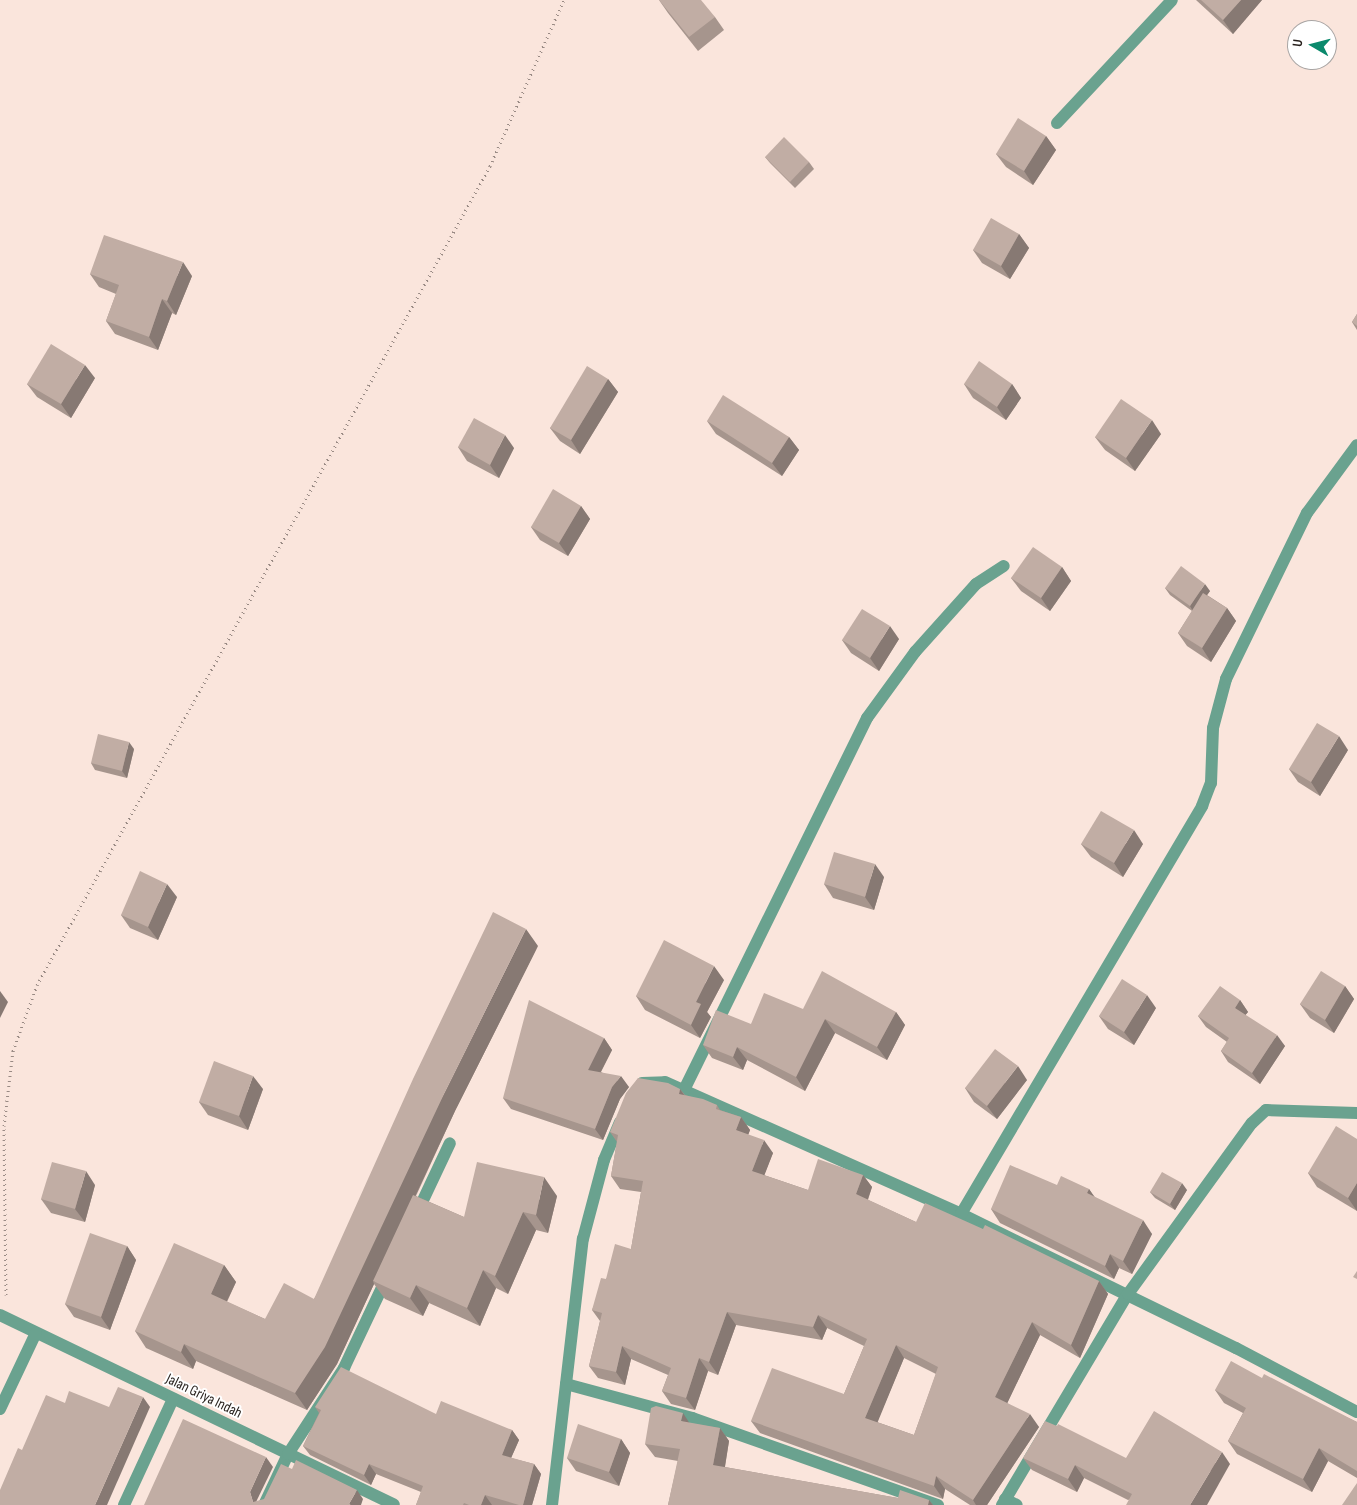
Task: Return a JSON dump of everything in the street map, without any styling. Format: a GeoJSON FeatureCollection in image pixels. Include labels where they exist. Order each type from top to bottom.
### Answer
{"type":"FeatureCollection","features":[{"type":"Feature","properties":{"kind":"street"},"geometry":{"type":"LineString","coordinates":[[1057,123],[1172,0]]}},
{"type":"Feature","properties":{"kind":"street"},"geometry":{"type":"LineString","coordinates":[[961,1214],[1202,806],[1211,783],[1217,703],[1226,679],[1306,513],[1357,445]]}},
{"type":"Feature","properties":{"kind":"street"},"geometry":{"type":"LineString","coordinates":[[684,1090],[867,718],[914,652],[976,584],[1004,566]]}},
{"type":"Feature","properties":{"kind":"street"},"geometry":{"type":"LineString","coordinates":[[633,1095],[643,1082],[665,1082],[684,1090],[961,1214],[1128,1294],[1357,1412]]}},
{"type":"Feature","properties":{"kind":"street"},"geometry":{"type":"LineString","coordinates":[[552,1505],[584,1238],[604,1160],[625,1110]]}},
{"type":"Feature","properties":{"kind":"street"},"geometry":{"type":"LineString","coordinates":[[1008,1503],[1128,1294],[1252,1123],[1266,1110],[1357,1113]]}},
{"type":"Feature","properties":{"kind":"street"},"geometry":{"type":"LineString","coordinates":[[412,1224],[450,1143]]}},
{"type":"Feature","properties":{"kind":"street"},"geometry":{"type":"LineString","coordinates":[[264,1505],[288,1454],[344,1368],[391,1269]]}},
{"type":"Feature","properties":{"kind":"street","name":"Jalan Griya Indah"},"geometry":{"type":"LineString","coordinates":[[3,1317],[394,1505]]}},
{"type":"Feature","properties":{"kind":"street"},"geometry":{"type":"LineString","coordinates":[[0,1409],[36,1333]]}},
{"type":"Feature","properties":{"kind":"street"},"geometry":{"type":"LineString","coordinates":[[566,1384],[692,1418],[938,1505]]}},
{"type":"Feature","properties":{"kind":"street"},"geometry":{"type":"LineString","coordinates":[[124,1505],[173,1399]]}},
{"type":"Feature","properties":{"kind":"path"},"geometry":{"type":"LineString","coordinates":[[3,1317],[4,1126],[13,1051],[37,985],[490,166],[564,0]]}},
{"type":"Feature","properties":{"kind":"building"},"geometry":{"type":"Polygon","coordinates":[[[659,0],[701,0],[715,17],[689,37],[659,0]]]}},
{"type":"Feature","properties":{"kind":"building"},"geometry":{"type":"Polygon","coordinates":[[[1201,0],[1241,0],[1223,20],[1201,0]]]}},
{"type":"Feature","properties":{"kind":"building"},"geometry":{"type":"Polygon","coordinates":[[[1018,118],[1046,136],[1024,171],[996,154],[1018,118]]]}},
{"type":"Feature","properties":{"kind":"building"},"geometry":{"type":"Polygon","coordinates":[[[784,137],[809,162],[790,182],[765,157],[784,137]]]}},
{"type":"Feature","properties":{"kind":"building"},"geometry":{"type":"Polygon","coordinates":[[[991,218],[1019,234],[1001,266],[973,250],[991,218]]]}},
{"type":"Feature","properties":{"kind":"building"},"geometry":{"type":"Polygon","coordinates":[[[104,235],[183,262],[167,301],[162,299],[149,337],[106,321],[119,285],[90,274],[104,235]]]}},
{"type":"Feature","properties":{"kind":"building"},"geometry":{"type":"Polygon","coordinates":[[[1357,314],[1357,326],[1352,322],[1357,314]]]}},
{"type":"Feature","properties":{"kind":"building"},"geometry":{"type":"Polygon","coordinates":[[[51,344],[85,365],[61,404],[27,384],[51,344]]]}},
{"type":"Feature","properties":{"kind":"building"},"geometry":{"type":"Polygon","coordinates":[[[979,361],[1012,384],[997,407],[964,384],[979,361]]]}},
{"type":"Feature","properties":{"kind":"building"},"geometry":{"type":"Polygon","coordinates":[[[587,366],[608,379],[571,440],[550,428],[587,366]]]}},
{"type":"Feature","properties":{"kind":"building"},"geometry":{"type":"Polygon","coordinates":[[[723,395],[789,437],[772,463],[707,421],[723,395]]]}},
{"type":"Feature","properties":{"kind":"building"},"geometry":{"type":"Polygon","coordinates":[[[1121,399],[1152,420],[1126,458],[1095,437],[1121,399]]]}},
{"type":"Feature","properties":{"kind":"building"},"geometry":{"type":"Polygon","coordinates":[[[474,418],[505,435],[490,465],[458,447],[474,418]]]}},
{"type":"Feature","properties":{"kind":"building"},"geometry":{"type":"Polygon","coordinates":[[[553,489],[581,506],[559,543],[531,527],[553,489]]]}},
{"type":"Feature","properties":{"kind":"building"},"geometry":{"type":"Polygon","coordinates":[[[1033,547],[1062,567],[1041,598],[1011,578],[1033,547]]]}},
{"type":"Feature","properties":{"kind":"building"},"geometry":{"type":"Polygon","coordinates":[[[1181,566],[1205,584],[1190,606],[1165,588],[1181,566]]]}},
{"type":"Feature","properties":{"kind":"building"},"geometry":{"type":"Polygon","coordinates":[[[1203,593],[1227,608],[1202,648],[1178,633],[1203,593]]]}},
{"type":"Feature","properties":{"kind":"building"},"geometry":{"type":"Polygon","coordinates":[[[862,609],[890,626],[870,658],[842,640],[862,609]]]}},
{"type":"Feature","properties":{"kind":"building"},"geometry":{"type":"Polygon","coordinates":[[[1317,723],[1339,736],[1311,782],[1289,769],[1317,723]]]}},
{"type":"Feature","properties":{"kind":"building"},"geometry":{"type":"Polygon","coordinates":[[[98,734],[129,742],[122,771],[91,763],[98,734]]]}},
{"type":"Feature","properties":{"kind":"building"},"geometry":{"type":"Polygon","coordinates":[[[1101,811],[1134,830],[1114,863],[1081,844],[1101,811]]]}},
{"type":"Feature","properties":{"kind":"building"},"geometry":{"type":"Polygon","coordinates":[[[834,852],[875,864],[865,897],[824,884],[834,852]]]}},
{"type":"Feature","properties":{"kind":"building"},"geometry":{"type":"Polygon","coordinates":[[[140,871],[167,884],[148,927],[121,915],[140,871]]]}},
{"type":"Feature","properties":{"kind":"building"},"geometry":{"type":"Polygon","coordinates":[[[493,912],[526,929],[444,1094],[325,1347],[295,1393],[184,1344],[181,1352],[135,1331],[174,1243],[224,1265],[211,1294],[265,1319],[284,1283],[314,1299],[413,1079],[493,912]]]}},
{"type":"Feature","properties":{"kind":"building"},"geometry":{"type":"Polygon","coordinates":[[[664,940],[714,966],[696,1002],[701,1004],[691,1025],[636,996],[664,940]]]}},
{"type":"Feature","properties":{"kind":"building"},"geometry":{"type":"Polygon","coordinates":[[[822,971],[896,1012],[877,1047],[825,1019],[796,1077],[737,1047],[733,1057],[703,1045],[716,1010],[751,1024],[764,993],[803,1009],[822,971]]]}},
{"type":"Feature","properties":{"kind":"building"},"geometry":{"type":"Polygon","coordinates":[[[1321,971],[1345,986],[1325,1020],[1300,1004],[1321,971]]]}},
{"type":"Feature","properties":{"kind":"building"},"geometry":{"type":"Polygon","coordinates":[[[1122,979],[1147,995],[1124,1032],[1099,1016],[1122,979]]]}},
{"type":"Feature","properties":{"kind":"building"},"geometry":{"type":"Polygon","coordinates":[[[1220,986],[1240,1000],[1235,1008],[1277,1035],[1252,1073],[1221,1051],[1229,1038],[1198,1016],[1220,986]]]}},
{"type":"Feature","properties":{"kind":"building"},"geometry":{"type":"Polygon","coordinates":[[[529,1000],[604,1038],[588,1070],[621,1076],[612,1087],[595,1129],[503,1098],[529,1000]]]}},
{"type":"Feature","properties":{"kind":"building"},"geometry":{"type":"Polygon","coordinates":[[[995,1049],[1018,1066],[987,1106],[965,1088],[995,1049]]]}},
{"type":"Feature","properties":{"kind":"building"},"geometry":{"type":"Polygon","coordinates":[[[214,1061],[253,1076],[239,1116],[199,1102],[214,1061]]]}},
{"type":"Feature","properties":{"kind":"building"},"geometry":{"type":"Polygon","coordinates":[[[638,1078],[668,1083],[680,1089],[679,1094],[703,1099],[717,1105],[716,1109],[741,1117],[736,1130],[764,1140],[752,1171],[808,1190],[818,1159],[863,1175],[856,1194],[916,1222],[925,1203],[983,1229],[985,1225],[1099,1281],[1071,1345],[1032,1322],[995,1397],[1030,1414],[973,1500],[936,1476],[934,1486],[751,1421],[772,1368],[844,1394],[867,1339],[818,1315],[813,1327],[727,1312],[709,1362],[699,1358],[686,1398],[662,1391],[671,1368],[622,1346],[616,1372],[589,1366],[602,1313],[592,1310],[601,1278],[606,1279],[615,1244],[631,1249],[643,1181],[611,1176],[618,1135],[610,1132],[626,1093],[638,1078]],[[896,1345],[865,1418],[914,1435],[938,1367],[896,1345]]]}},
{"type":"Feature","properties":{"kind":"building"},"geometry":{"type":"Polygon","coordinates":[[[1336,1126],[1357,1139],[1357,1183],[1348,1198],[1308,1173],[1336,1126]]]}},
{"type":"Feature","properties":{"kind":"building"},"geometry":{"type":"Polygon","coordinates":[[[52,1162],[86,1171],[75,1209],[41,1199],[52,1162]]]}},
{"type":"Feature","properties":{"kind":"building"},"geometry":{"type":"Polygon","coordinates":[[[477,1162],[544,1177],[536,1215],[523,1212],[495,1276],[483,1270],[467,1308],[416,1285],[410,1298],[373,1281],[413,1195],[464,1217],[477,1162]]]}},
{"type":"Feature","properties":{"kind":"building"},"geometry":{"type":"Polygon","coordinates":[[[1010,1165],[1057,1185],[1061,1176],[1089,1189],[1087,1193],[1143,1220],[1123,1261],[1110,1254],[1105,1266],[991,1209],[1010,1165]]]}},
{"type":"Feature","properties":{"kind":"building"},"geometry":{"type":"Polygon","coordinates":[[[1162,1172],[1182,1183],[1170,1204],[1150,1192],[1162,1172]]]}},
{"type":"Feature","properties":{"kind":"building"},"geometry":{"type":"Polygon","coordinates":[[[90,1233],[127,1246],[101,1317],[65,1304],[90,1233]]]}},
{"type":"Feature","properties":{"kind":"building"},"geometry":{"type":"Polygon","coordinates":[[[1357,1271],[1357,1279],[1353,1277],[1357,1271]]]}},
{"type":"Feature","properties":{"kind":"building"},"geometry":{"type":"Polygon","coordinates":[[[1231,1361],[1262,1378],[1264,1374],[1357,1422],[1357,1471],[1319,1448],[1303,1479],[1228,1441],[1246,1408],[1215,1390],[1231,1361]]]}},
{"type":"Feature","properties":{"kind":"building"},"geometry":{"type":"Polygon","coordinates":[[[341,1367],[436,1414],[441,1401],[512,1430],[502,1455],[534,1464],[523,1505],[485,1495],[481,1505],[464,1503],[463,1505],[416,1505],[423,1486],[369,1464],[364,1475],[303,1446],[321,1410],[315,1407],[341,1367]]]}},
{"type":"Feature","properties":{"kind":"building"},"geometry":{"type":"Polygon","coordinates":[[[118,1387],[143,1397],[95,1505],[0,1505],[0,1490],[18,1448],[22,1450],[46,1395],[65,1403],[69,1391],[109,1407],[118,1387]]]}},
{"type":"Feature","properties":{"kind":"building"},"geometry":{"type":"Polygon","coordinates":[[[656,1406],[683,1413],[681,1421],[720,1428],[713,1465],[898,1498],[900,1490],[929,1500],[928,1505],[668,1505],[680,1449],[645,1444],[651,1408],[656,1406]]]}},
{"type":"Feature","properties":{"kind":"building"},"geometry":{"type":"Polygon","coordinates":[[[1154,1411],[1222,1452],[1190,1505],[1126,1505],[1132,1494],[1075,1465],[1068,1479],[1023,1458],[1045,1421],[1057,1426],[1058,1424],[1126,1458],[1154,1411]]]}},
{"type":"Feature","properties":{"kind":"building"},"geometry":{"type":"Polygon","coordinates":[[[183,1419],[266,1457],[250,1492],[253,1502],[264,1499],[281,1464],[292,1469],[296,1460],[357,1490],[349,1504],[351,1505],[144,1505],[183,1419]]]}},
{"type":"Feature","properties":{"kind":"building"},"geometry":{"type":"Polygon","coordinates":[[[578,1424],[621,1439],[609,1472],[567,1458],[578,1424]]]}},
{"type":"Feature","properties":{"kind":"building"},"geometry":{"type":"Polygon","coordinates":[[[1357,1483],[1357,1505],[1342,1505],[1357,1483]]]}}]}
